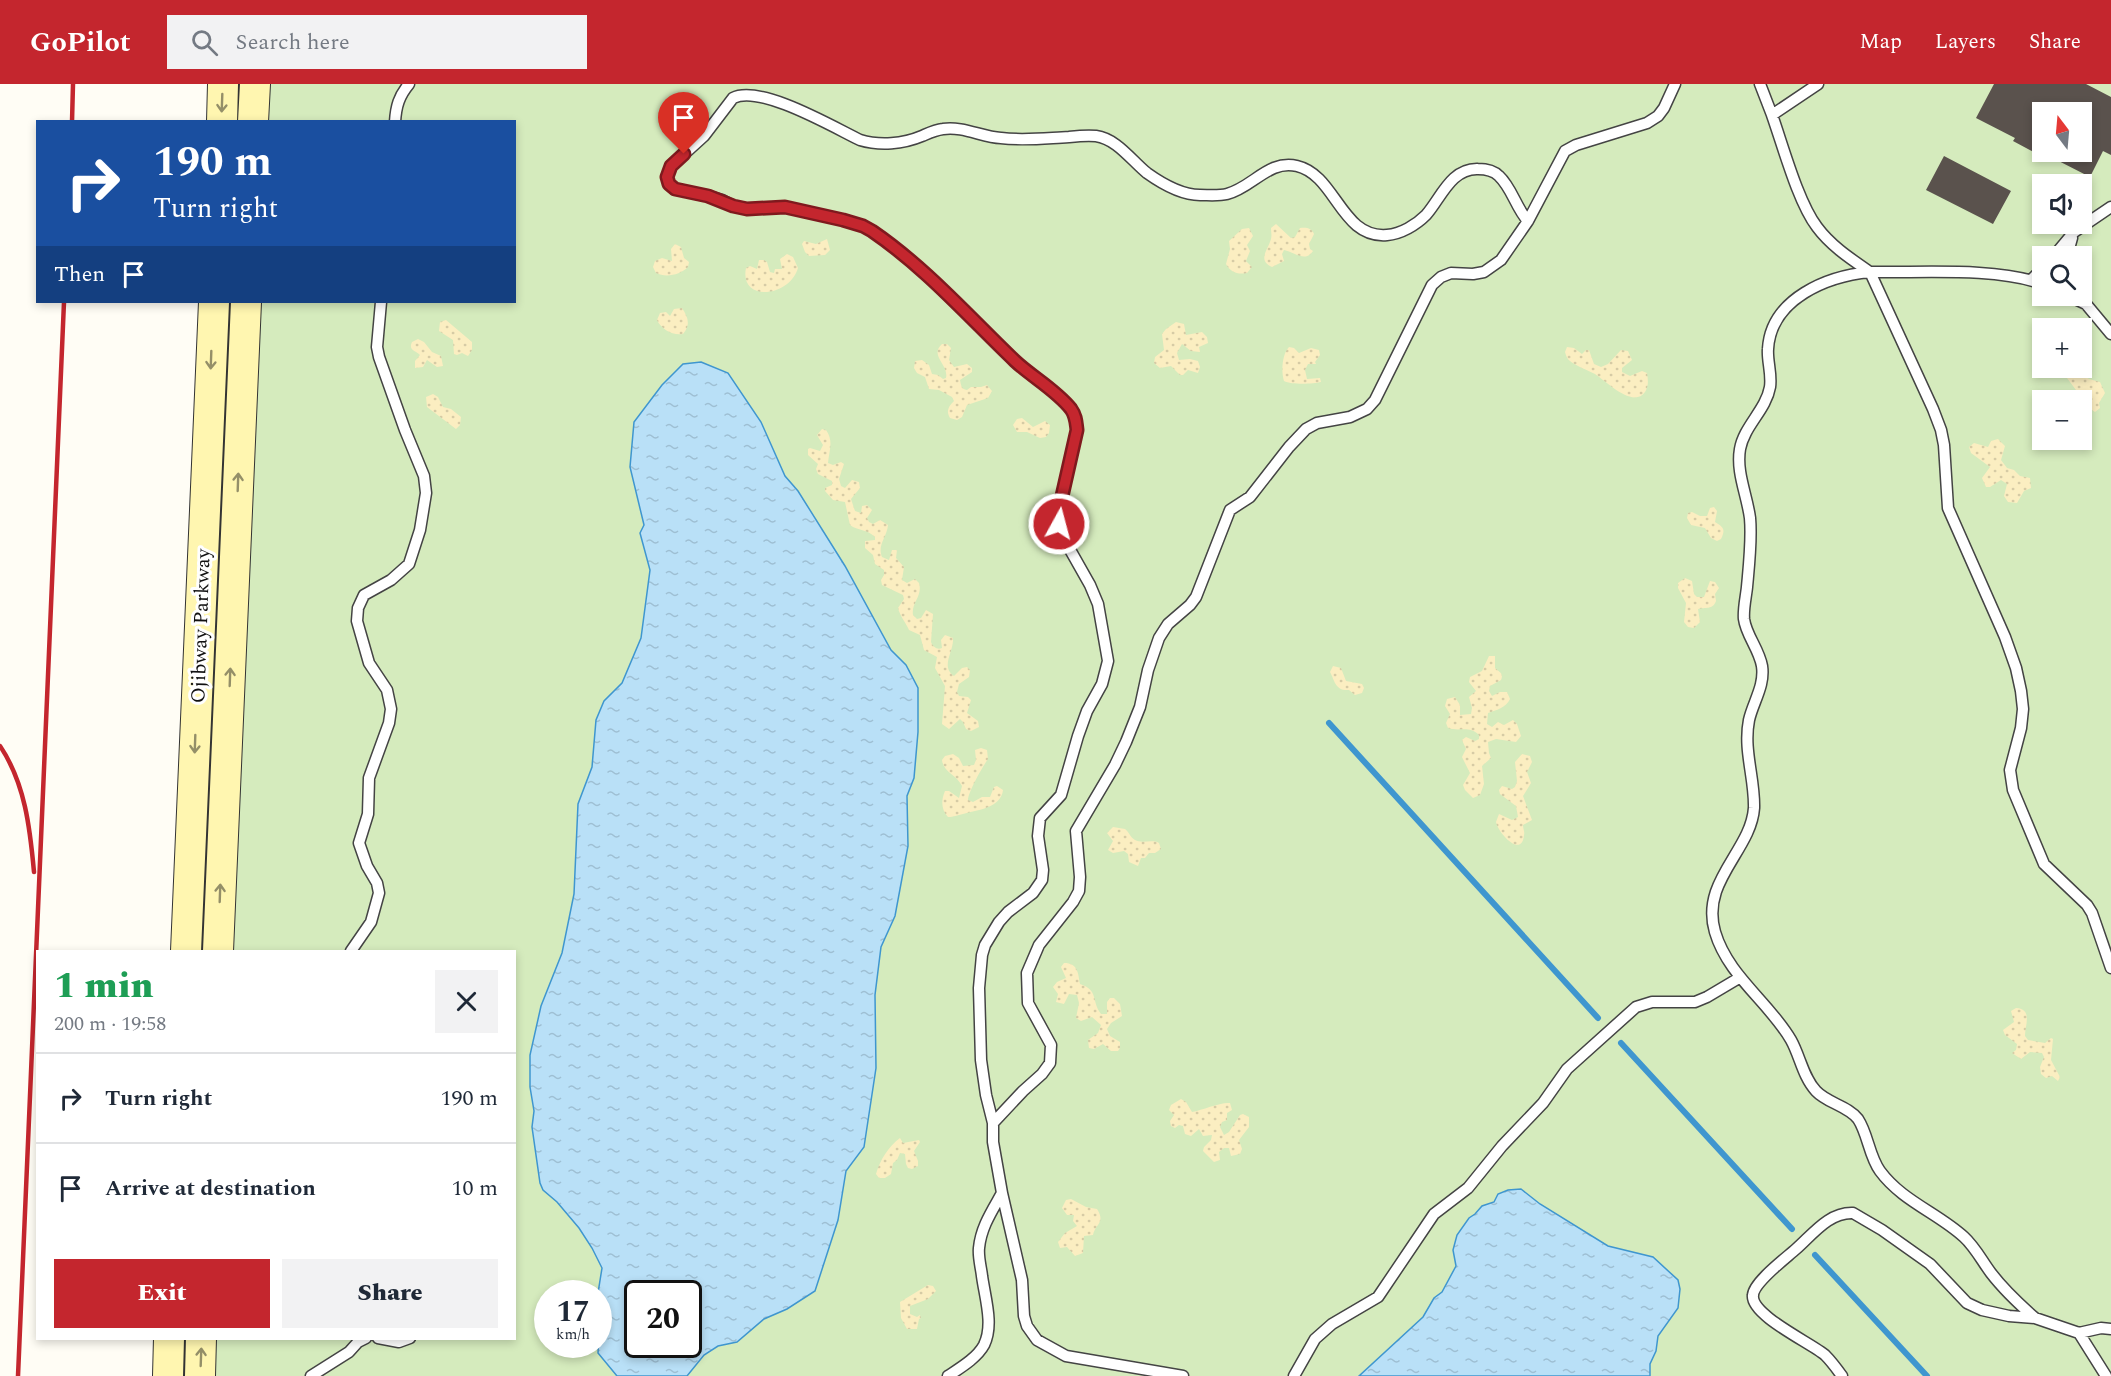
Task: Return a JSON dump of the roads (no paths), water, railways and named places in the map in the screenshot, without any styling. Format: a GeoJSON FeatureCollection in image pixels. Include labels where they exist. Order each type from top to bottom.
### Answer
{"type":"FeatureCollection","features":[{"type":"Feature","properties":{"kind":"main road"},"geometry":{"type":"LineString","coordinates":[[222,120],[223,84]]}},
{"type":"Feature","properties":{"kind":"main road"},"geometry":{"type":"LineString","coordinates":[[253,120],[255,84]]}},
{"type":"Feature","properties":{"kind":"main road","name":"Ojibway Parkway"},"geometry":{"type":"LineString","coordinates":[[186,950],[214,303]]}},
{"type":"Feature","properties":{"kind":"main road","name":"Ojibway Parkway"},"geometry":{"type":"LineString","coordinates":[[218,950],[246,303]]}},
{"type":"Feature","properties":{"kind":"main road"},"geometry":{"type":"LineString","coordinates":[[168,1376],[169,1340]]}},
{"type":"Feature","properties":{"kind":"main road"},"geometry":{"type":"LineString","coordinates":[[200,1376],[201,1340]]}},
{"type":"Feature","properties":{"kind":"lane"},"geometry":{"type":"LineString","coordinates":[[395,120],[396,105],[409,84]]}},
{"type":"Feature","properties":{"kind":"lane"},"geometry":{"type":"LineString","coordinates":[[993,1123],[1050,1063],[1051,1044],[1028,1003],[1027,973],[1039,945],[1079,891],[1076,831],[1126,742],[1140,707],[1148,670],[1159,638],[1168,624],[1196,597],[1230,510],[1250,497],[1306,429],[1317,423],[1350,417],[1367,410],[1375,400],[1432,285],[1441,277],[1451,273],[1484,272],[1501,260],[1527,221],[1565,152],[1576,145],[1647,123],[1658,116],[1664,108],[1675,84]]}},
{"type":"Feature","properties":{"kind":"lane"},"geometry":{"type":"LineString","coordinates":[[1760,84],[1808,213],[1818,228],[1839,250],[1870,272],[1933,409],[1944,445],[1948,508],[2005,637],[2016,668],[2023,709],[2021,728],[2010,770],[2013,790],[2044,864],[2087,905],[2092,913],[2111,968]]}},
{"type":"Feature","properties":{"kind":"lane"},"geometry":{"type":"LineString","coordinates":[[1772,115],[1818,84]]}},
{"type":"Feature","properties":{"kind":"lane"},"geometry":{"type":"LineString","coordinates":[[1182,1376],[1066,1356],[1037,1340],[1027,1326],[1024,1316],[1022,1280],[1001,1201],[993,1142],[993,1123],[981,1060],[979,988],[985,945],[1008,912],[1034,893],[1039,886],[1043,870],[1038,836],[1040,818],[1061,795],[1078,736],[1087,711],[1102,684],[1108,661],[1098,604],[1064,539],[1059,524],[1060,505],[1077,430],[1076,420],[1065,403],[1016,362],[936,282],[872,231],[843,220],[785,207],[747,209],[733,206],[708,196],[675,189],[669,184],[667,177],[671,166],[704,136],[733,98],[740,93],[753,93],[779,101],[860,140],[872,143],[901,142],[945,128],[1003,139],[1098,136],[1117,145],[1147,173],[1162,183],[1197,195],[1228,194],[1280,165],[1294,165],[1311,172],[1354,223],[1367,232],[1376,234],[1386,235],[1413,225],[1426,214],[1453,179],[1473,169],[1485,169],[1501,177],[1527,221]]}},
{"type":"Feature","properties":{"kind":"lane"},"geometry":{"type":"LineString","coordinates":[[2092,220],[2111,207]]}},
{"type":"Feature","properties":{"kind":"lane"},"geometry":{"type":"LineString","coordinates":[[2062,246],[2072,234]]}},
{"type":"Feature","properties":{"kind":"lane"},"geometry":{"type":"LineString","coordinates":[[2031,280],[1999,274],[1870,272],[1847,274],[1810,289],[1797,298],[1777,321],[1767,350],[1770,388],[1761,411],[1745,435],[1740,448],[1740,470],[1750,517],[1743,616],[1760,657],[1762,678],[1758,698],[1749,718],[1746,741],[1754,811],[1750,827],[1719,882],[1714,905],[1714,930],[1739,978],[1792,1041],[1811,1085],[1820,1095],[1858,1119],[1880,1172],[1910,1200],[1952,1226],[1968,1241],[2012,1298],[2035,1318]]}},
{"type":"Feature","properties":{"kind":"lane"},"geometry":{"type":"LineString","coordinates":[[352,950],[371,922],[379,893],[359,843],[368,814],[369,778],[389,723],[391,709],[387,690],[369,663],[363,647],[357,621],[358,608],[364,595],[391,580],[409,564],[420,530],[426,493],[424,476],[379,357],[377,347],[381,303]]}},
{"type":"Feature","properties":{"kind":"lane"},"geometry":{"type":"LineString","coordinates":[[2088,306],[2111,334]]}},
{"type":"Feature","properties":{"kind":"lane"},"geometry":{"type":"LineString","coordinates":[[1294,1376],[1315,1339],[1332,1324],[1378,1297],[1434,1214],[1468,1188],[1502,1146],[1543,1103],[1567,1069],[1627,1015],[1641,1005],[1652,1002],[1695,1002],[1739,978]]}},
{"type":"Feature","properties":{"kind":"lane"},"geometry":{"type":"LineString","coordinates":[[948,1376],[984,1345],[989,1323],[979,1251],[981,1233],[1001,1201]]}},
{"type":"Feature","properties":{"kind":"lane"},"geometry":{"type":"LineString","coordinates":[[1842,1376],[1825,1355],[1765,1315],[1752,1296],[1755,1286],[1831,1218],[1845,1213],[1863,1219],[1914,1252],[1967,1303],[1982,1310],[2035,1318],[2079,1333],[2101,1328],[2111,1329]]}},
{"type":"Feature","properties":{"kind":"lane"},"geometry":{"type":"LineString","coordinates":[[2079,1333],[2106,1376]]}},
{"type":"Feature","properties":{"kind":"lane"},"geometry":{"type":"LineString","coordinates":[[311,1376],[364,1340]]}},
{"type":"Feature","properties":{"kind":"lane"},"geometry":{"type":"LineString","coordinates":[[388,1340],[399,1342],[404,1340]]}},
{"type":"Feature","properties":{"kind":"water"},"geometry":{"type":"Polygon","coordinates":[[[701,362],[728,373],[761,422],[785,476],[798,491],[845,566],[891,650],[906,665],[918,688],[918,732],[914,778],[907,796],[908,846],[895,916],[881,947],[875,995],[876,1068],[864,1147],[846,1171],[838,1220],[815,1291],[787,1309],[764,1319],[737,1342],[718,1346],[702,1357],[702,1280],[624,1280],[624,1358],[702,1358],[687,1376],[617,1376],[602,1358],[612,1358],[612,1280],[600,1280],[602,1268],[592,1248],[579,1228],[557,1202],[543,1190],[540,1183],[532,1127],[534,1111],[530,1087],[530,1055],[541,1006],[562,953],[574,894],[578,804],[592,767],[596,720],[604,701],[622,683],[641,638],[650,570],[640,533],[644,525],[630,467],[634,422],[662,385],[683,364],[701,362]]]}},
{"type":"Feature","properties":{"kind":"water"},"geometry":{"type":"Polygon","coordinates":[[[1521,1189],[1540,1204],[1608,1246],[1653,1257],[1678,1280],[1680,1289],[1678,1308],[1658,1336],[1656,1351],[1650,1364],[1650,1376],[1359,1376],[1423,1317],[1434,1298],[1442,1292],[1456,1266],[1453,1250],[1457,1235],[1469,1218],[1482,1206],[1494,1202],[1498,1194],[1521,1189]]]}},
{"type":"Feature","properties":{"kind":"waterway"},"geometry":{"type":"LineString","coordinates":[[1329,723],[1598,1018]]}},
{"type":"Feature","properties":{"kind":"waterway"},"geometry":{"type":"LineString","coordinates":[[1621,1043],[1792,1229]]}},
{"type":"Feature","properties":{"kind":"waterway"},"geometry":{"type":"LineString","coordinates":[[1815,1255],[1927,1376]]}},
{"type":"Feature","properties":{"kind":"railway"},"geometry":{"type":"LineString","coordinates":[[72,120],[73,84]]}},
{"type":"Feature","properties":{"kind":"railway"},"geometry":{"type":"LineString","coordinates":[[36,950],[64,303]]}},
{"type":"Feature","properties":{"kind":"railway"},"geometry":{"type":"LineString","coordinates":[[0,746],[21,791],[31,839],[34,872]]}},
{"type":"Feature","properties":{"kind":"railway"},"geometry":{"type":"LineString","coordinates":[[18,1376],[36,956]]}}]}
